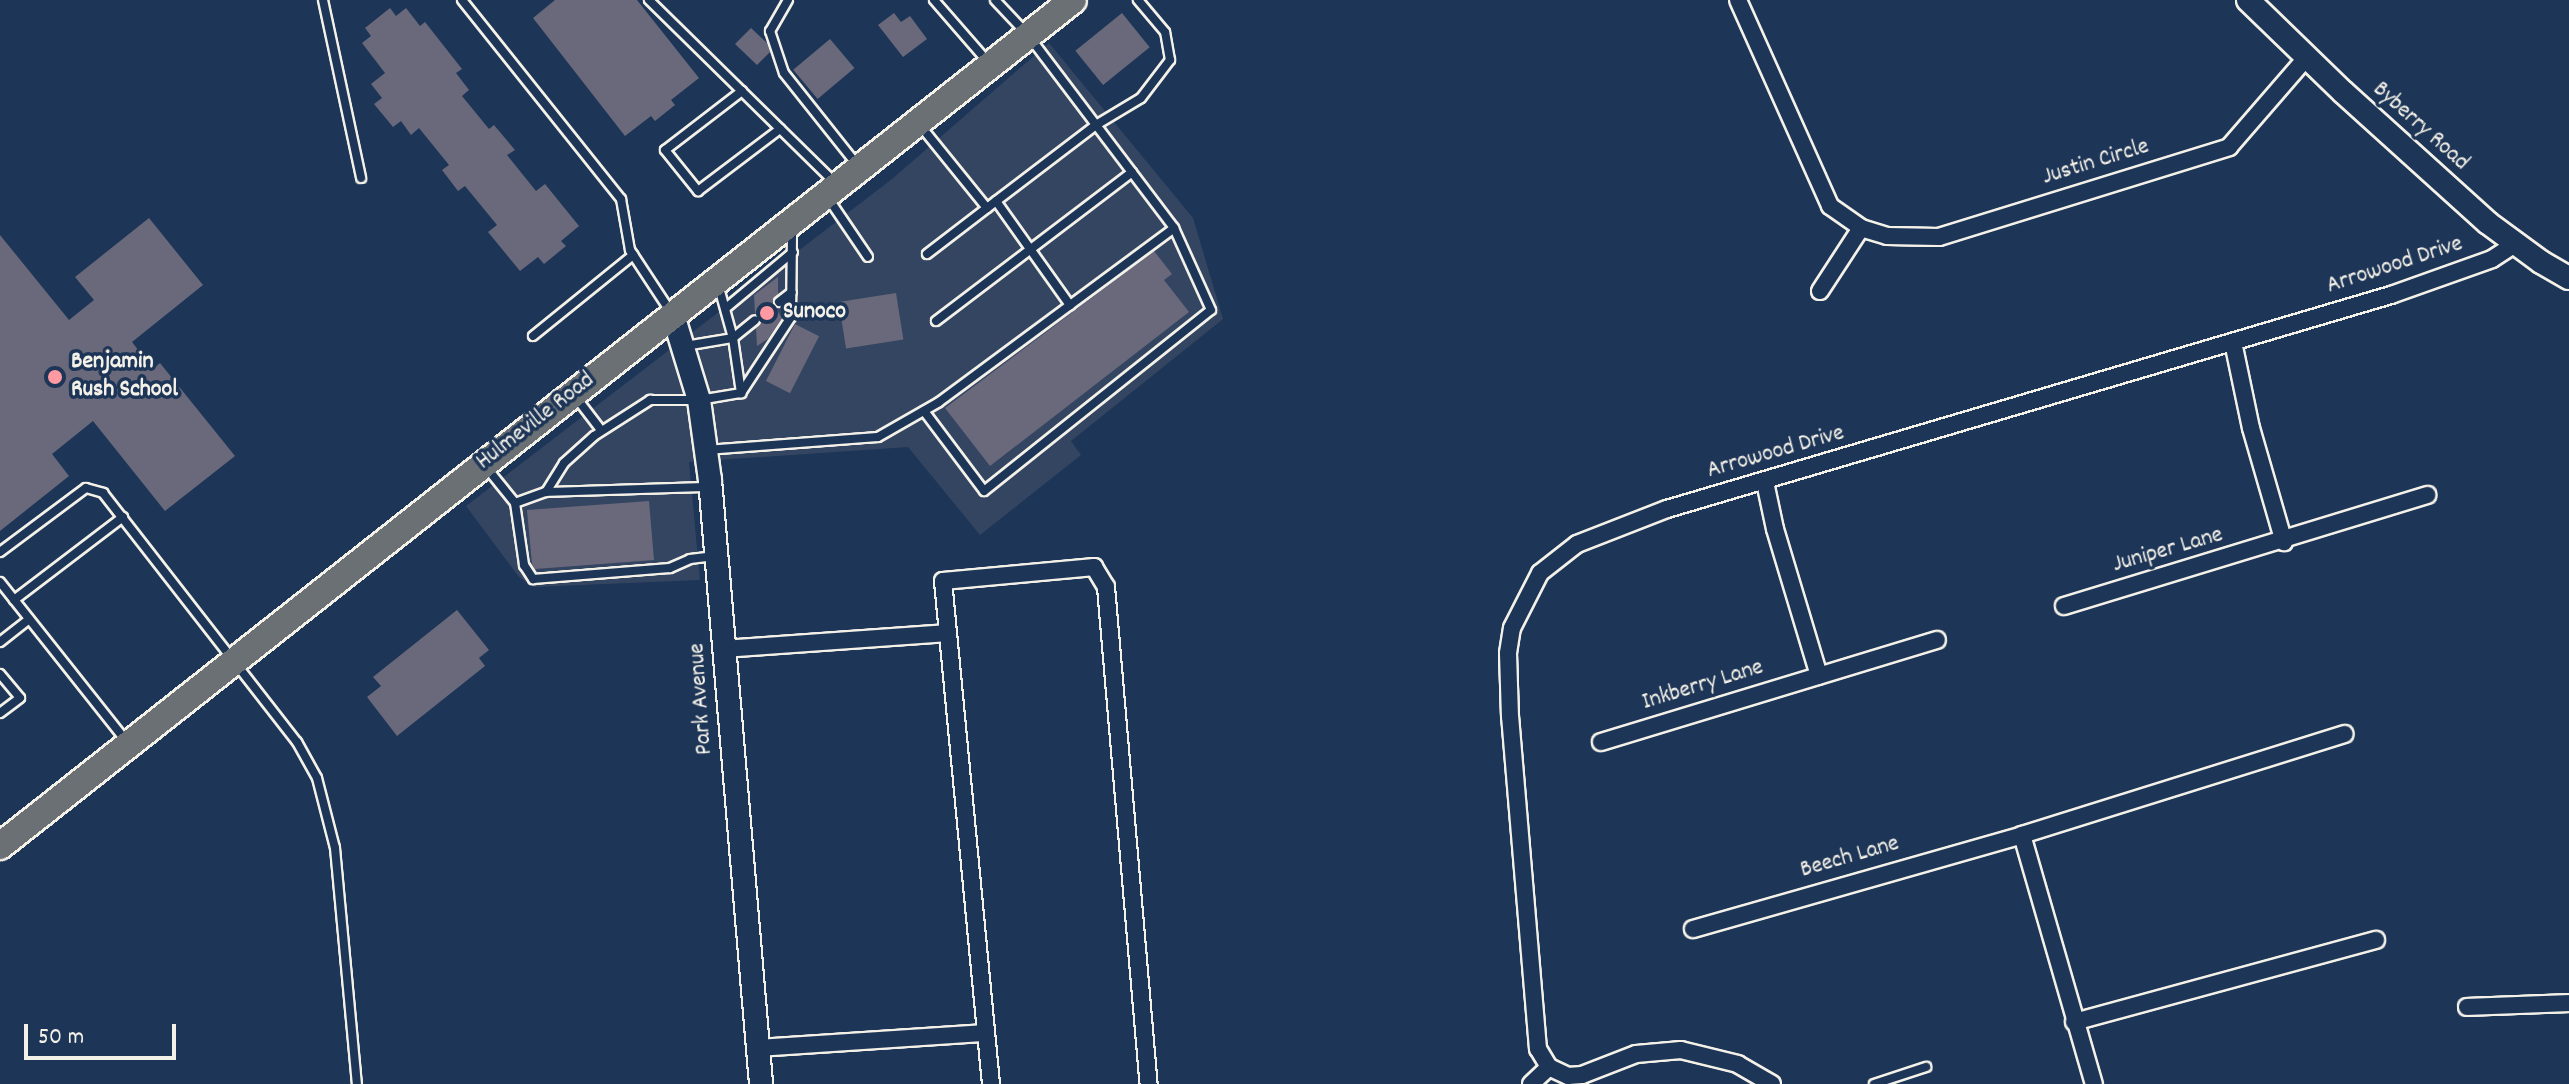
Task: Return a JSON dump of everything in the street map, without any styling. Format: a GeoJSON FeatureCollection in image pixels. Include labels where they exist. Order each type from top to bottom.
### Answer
{"type":"FeatureCollection","features":[{"type":"Feature","properties":{"kind":"main road","name":"Hulmeville Road"},"geometry":{"type":"LineString","coordinates":[[0,846],[232,659],[1073,0]]}},
{"type":"Feature","properties":{"kind":"street","name":"Justin Circle"},"geometry":{"type":"LineString","coordinates":[[1738,0],[1830,206],[1861,228],[1887,236],[1939,237],[2229,147],[2307,57]]}},
{"type":"Feature","properties":{"kind":"street","name":"Byberry Road"},"geometry":{"type":"LineString","coordinates":[[2248,0],[2515,244],[2569,278]]}},
{"type":"Feature","properties":{"kind":"street"},"geometry":{"type":"LineString","coordinates":[[1820,291],[1861,228]]}},
{"type":"Feature","properties":{"kind":"street","name":"Arrowood Drive"},"geometry":{"type":"LineString","coordinates":[[1549,1067],[1538,1049],[1535,1025],[1510,717],[1508,653],[1512,628],[1540,573],[1577,544],[1667,509],[2391,295],[2492,259],[2515,244]]}},
{"type":"Feature","properties":{"kind":"street","name":"Park Avenue"},"geometry":{"type":"LineString","coordinates":[[673,315],[699,400],[711,487],[761,1084]]}},
{"type":"Feature","properties":{"kind":"street"},"geometry":{"type":"LineString","coordinates":[[2233,342],[2251,428],[2284,542]]}},
{"type":"Feature","properties":{"kind":"street"},"geometry":{"type":"LineString","coordinates":[[1765,482],[1775,529],[1819,676]]}},
{"type":"Feature","properties":{"kind":"street","name":"Juniper Lane"},"geometry":{"type":"LineString","coordinates":[[2064,606],[2284,542],[2427,495]]}},
{"type":"Feature","properties":{"kind":"street"},"geometry":{"type":"LineString","coordinates":[[991,1084],[943,581],[1094,567],[1106,587],[1149,1084]]}},
{"type":"Feature","properties":{"kind":"street"},"geometry":{"type":"LineString","coordinates":[[724,649],[947,633]]}},
{"type":"Feature","properties":{"kind":"street","name":"Inkberry Lane"},"geometry":{"type":"LineString","coordinates":[[1601,742],[1937,640]]}},
{"type":"Feature","properties":{"kind":"street","name":"Beech Lane"},"geometry":{"type":"LineString","coordinates":[[1693,929],[2022,835],[2345,734]]}},
{"type":"Feature","properties":{"kind":"street"},"geometry":{"type":"LineString","coordinates":[[2022,835],[2094,1084]]}},
{"type":"Feature","properties":{"kind":"street"},"geometry":{"type":"LineString","coordinates":[[2074,1022],[2376,940]]}},
{"type":"Feature","properties":{"kind":"street"},"geometry":{"type":"LineString","coordinates":[[2467,1007],[2569,1003]]}},
{"type":"Feature","properties":{"kind":"street"},"geometry":{"type":"LineString","coordinates":[[758,1048],[986,1033]]}},
{"type":"Feature","properties":{"kind":"street"},"geometry":{"type":"LineString","coordinates":[[1531,1084],[1549,1067],[1568,1076],[1582,1075],[1636,1054],[1681,1050],[1738,1064],[1772,1084]]}},
{"type":"Feature","properties":{"kind":"lane"},"geometry":{"type":"LineString","coordinates":[[323,0],[361,178]]}},
{"type":"Feature","properties":{"kind":"lane"},"geometry":{"type":"LineString","coordinates":[[462,0],[621,199],[633,255],[673,315]]}},
{"type":"Feature","properties":{"kind":"lane"},"geometry":{"type":"LineString","coordinates":[[649,0],[780,129],[832,190],[868,257]]}},
{"type":"Feature","properties":{"kind":"lane"},"geometry":{"type":"LineString","coordinates":[[788,0],[770,31],[784,73],[859,168]]}},
{"type":"Feature","properties":{"kind":"lane"},"geometry":{"type":"LineString","coordinates":[[934,0],[990,65]]}},
{"type":"Feature","properties":{"kind":"lane"},"geometry":{"type":"LineString","coordinates":[[924,411],[984,491],[1211,310],[1174,228],[1028,35],[995,0]]}},
{"type":"Feature","properties":{"kind":"lane"},"geometry":{"type":"LineString","coordinates":[[927,254],[1096,125],[1141,98],[1170,60],[1165,32],[1138,0]]}},
{"type":"Feature","properties":{"kind":"lane"},"geometry":{"type":"LineString","coordinates":[[742,91],[665,150],[698,191],[780,129]]}},
{"type":"Feature","properties":{"kind":"lane"},"geometry":{"type":"LineString","coordinates":[[917,122],[987,208]]}},
{"type":"Feature","properties":{"kind":"lane"},"geometry":{"type":"LineString","coordinates":[[936,321],[1132,172]]}},
{"type":"Feature","properties":{"kind":"lane"},"geometry":{"type":"LineString","coordinates":[[996,201],[1070,305]]}},
{"type":"Feature","properties":{"kind":"lane"},"geometry":{"type":"LineString","coordinates":[[546,492],[564,463],[601,430],[650,400],[699,400],[741,393],[791,317],[792,221]]}},
{"type":"Feature","properties":{"kind":"lane"},"geometry":{"type":"LineString","coordinates":[[705,450],[878,437],[924,411],[1174,228]]}},
{"type":"Feature","properties":{"kind":"lane"},"geometry":{"type":"LineString","coordinates":[[726,308],[793,252]]}},
{"type":"Feature","properties":{"kind":"lane"},"geometry":{"type":"LineString","coordinates":[[533,336],[633,255]]}},
{"type":"Feature","properties":{"kind":"lane"},"geometry":{"type":"LineString","coordinates":[[717,280],[733,338],[741,393]]}},
{"type":"Feature","properties":{"kind":"lane"},"geometry":{"type":"LineString","coordinates":[[779,302],[792,292]]}},
{"type":"Feature","properties":{"kind":"lane"},"geometry":{"type":"LineString","coordinates":[[684,346],[733,338],[755,320]]}},
{"type":"Feature","properties":{"kind":"lane"},"geometry":{"type":"LineString","coordinates":[[573,393],[601,430]]}},
{"type":"Feature","properties":{"kind":"lane"},"geometry":{"type":"LineString","coordinates":[[483,463],[515,503],[524,565],[533,579],[670,568],[690,559],[717,556]]}},
{"type":"Feature","properties":{"kind":"lane"},"geometry":{"type":"LineString","coordinates":[[515,503],[546,492],[711,487]]}},
{"type":"Feature","properties":{"kind":"lane"},"geometry":{"type":"LineString","coordinates":[[0,552],[86,488],[103,493],[297,742],[317,778],[329,814],[357,1084]]}},
{"type":"Feature","properties":{"kind":"lane"},"geometry":{"type":"LineString","coordinates":[[14,600],[123,517]]}},
{"type":"Feature","properties":{"kind":"lane"},"geometry":{"type":"LineString","coordinates":[[0,582],[128,744]]}},
{"type":"Feature","properties":{"kind":"lane"},"geometry":{"type":"LineString","coordinates":[[0,642],[29,619]]}},
{"type":"Feature","properties":{"kind":"lane"},"geometry":{"type":"LineString","coordinates":[[0,674],[20,698],[0,713]]}},
{"type":"Feature","properties":{"kind":"lane"},"geometry":{"type":"LineString","coordinates":[[1874,1084],[1926,1067]]}},
{"type":"Feature","properties":{"kind":"shaded area"},"geometry":{"type":"Polygon","coordinates":[[[1049,43],[1193,218],[1223,319],[1071,441],[1081,455],[980,535],[908,447],[689,462],[700,580],[534,587],[519,577],[466,506],[892,179],[1049,43]]]}},
{"type":"Feature","properties":{"kind":"building"},"geometry":{"type":"Polygon","coordinates":[[[555,0],[637,0],[699,78],[671,100],[675,105],[655,121],[651,116],[625,136],[533,18],[555,0]]]}},
{"type":"Feature","properties":{"kind":"building"},"geometry":{"type":"Polygon","coordinates":[[[390,8],[396,16],[406,8],[420,26],[425,22],[462,69],[456,73],[469,90],[462,96],[489,129],[494,125],[515,150],[507,155],[536,191],[545,184],[579,226],[561,241],[566,246],[544,264],[538,257],[520,271],[488,232],[497,225],[465,186],[458,191],[442,170],[449,165],[419,128],[411,135],[401,121],[393,127],[374,104],[382,98],[371,84],[385,73],[362,43],[371,36],[365,28],[390,8]]]}},
{"type":"Feature","properties":{"kind":"building"},"geometry":{"type":"Polygon","coordinates":[[[894,13],[901,22],[910,16],[927,39],[903,57],[878,25],[894,13]]]}},
{"type":"Feature","properties":{"kind":"building"},"geometry":{"type":"Polygon","coordinates":[[[1122,13],[1150,47],[1103,85],[1075,51],[1122,13]]]}},
{"type":"Feature","properties":{"kind":"building"},"geometry":{"type":"Polygon","coordinates":[[[751,28],[767,43],[770,52],[757,65],[735,44],[751,28]]]}},
{"type":"Feature","properties":{"kind":"building"},"geometry":{"type":"Polygon","coordinates":[[[830,39],[854,68],[818,99],[793,70],[830,39]]]}},
{"type":"Feature","properties":{"kind":"building"},"geometry":{"type":"Polygon","coordinates":[[[149,218],[203,285],[132,342],[153,369],[160,363],[235,456],[165,511],[93,421],[52,454],[69,476],[0,531],[0,235],[69,320],[94,300],[75,277],[149,218]]]}},
{"type":"Feature","properties":{"kind":"building"},"geometry":{"type":"Polygon","coordinates":[[[1154,251],[1172,274],[1164,280],[1189,312],[990,466],[945,408],[1154,251]]]}},
{"type":"Feature","properties":{"kind":"building"},"geometry":{"type":"Polygon","coordinates":[[[778,277],[778,294],[772,302],[782,318],[768,339],[757,346],[756,328],[762,320],[755,313],[754,295],[778,277]]]}},
{"type":"Feature","properties":{"kind":"building"},"geometry":{"type":"Polygon","coordinates":[[[896,293],[903,339],[846,348],[839,302],[896,293]]]}},
{"type":"Feature","properties":{"kind":"building"},"geometry":{"type":"Polygon","coordinates":[[[795,324],[819,336],[790,393],[766,381],[795,324]]]}},
{"type":"Feature","properties":{"kind":"building"},"geometry":{"type":"Polygon","coordinates":[[[649,501],[654,560],[535,569],[532,564],[527,510],[649,501]]]}},
{"type":"Feature","properties":{"kind":"building"},"geometry":{"type":"Polygon","coordinates":[[[457,610],[489,650],[479,658],[485,666],[397,736],[367,697],[381,686],[373,677],[457,610]]]}},
{"type":"Feature","properties":{"kind":"place","name":"Sunoco"},"geometry":{"type":"Point","coordinates":[767,313]}},
{"type":"Feature","properties":{"kind":"place","name":"Benjamin Rush School"},"geometry":{"type":"Point","coordinates":[55,377]}}]}
